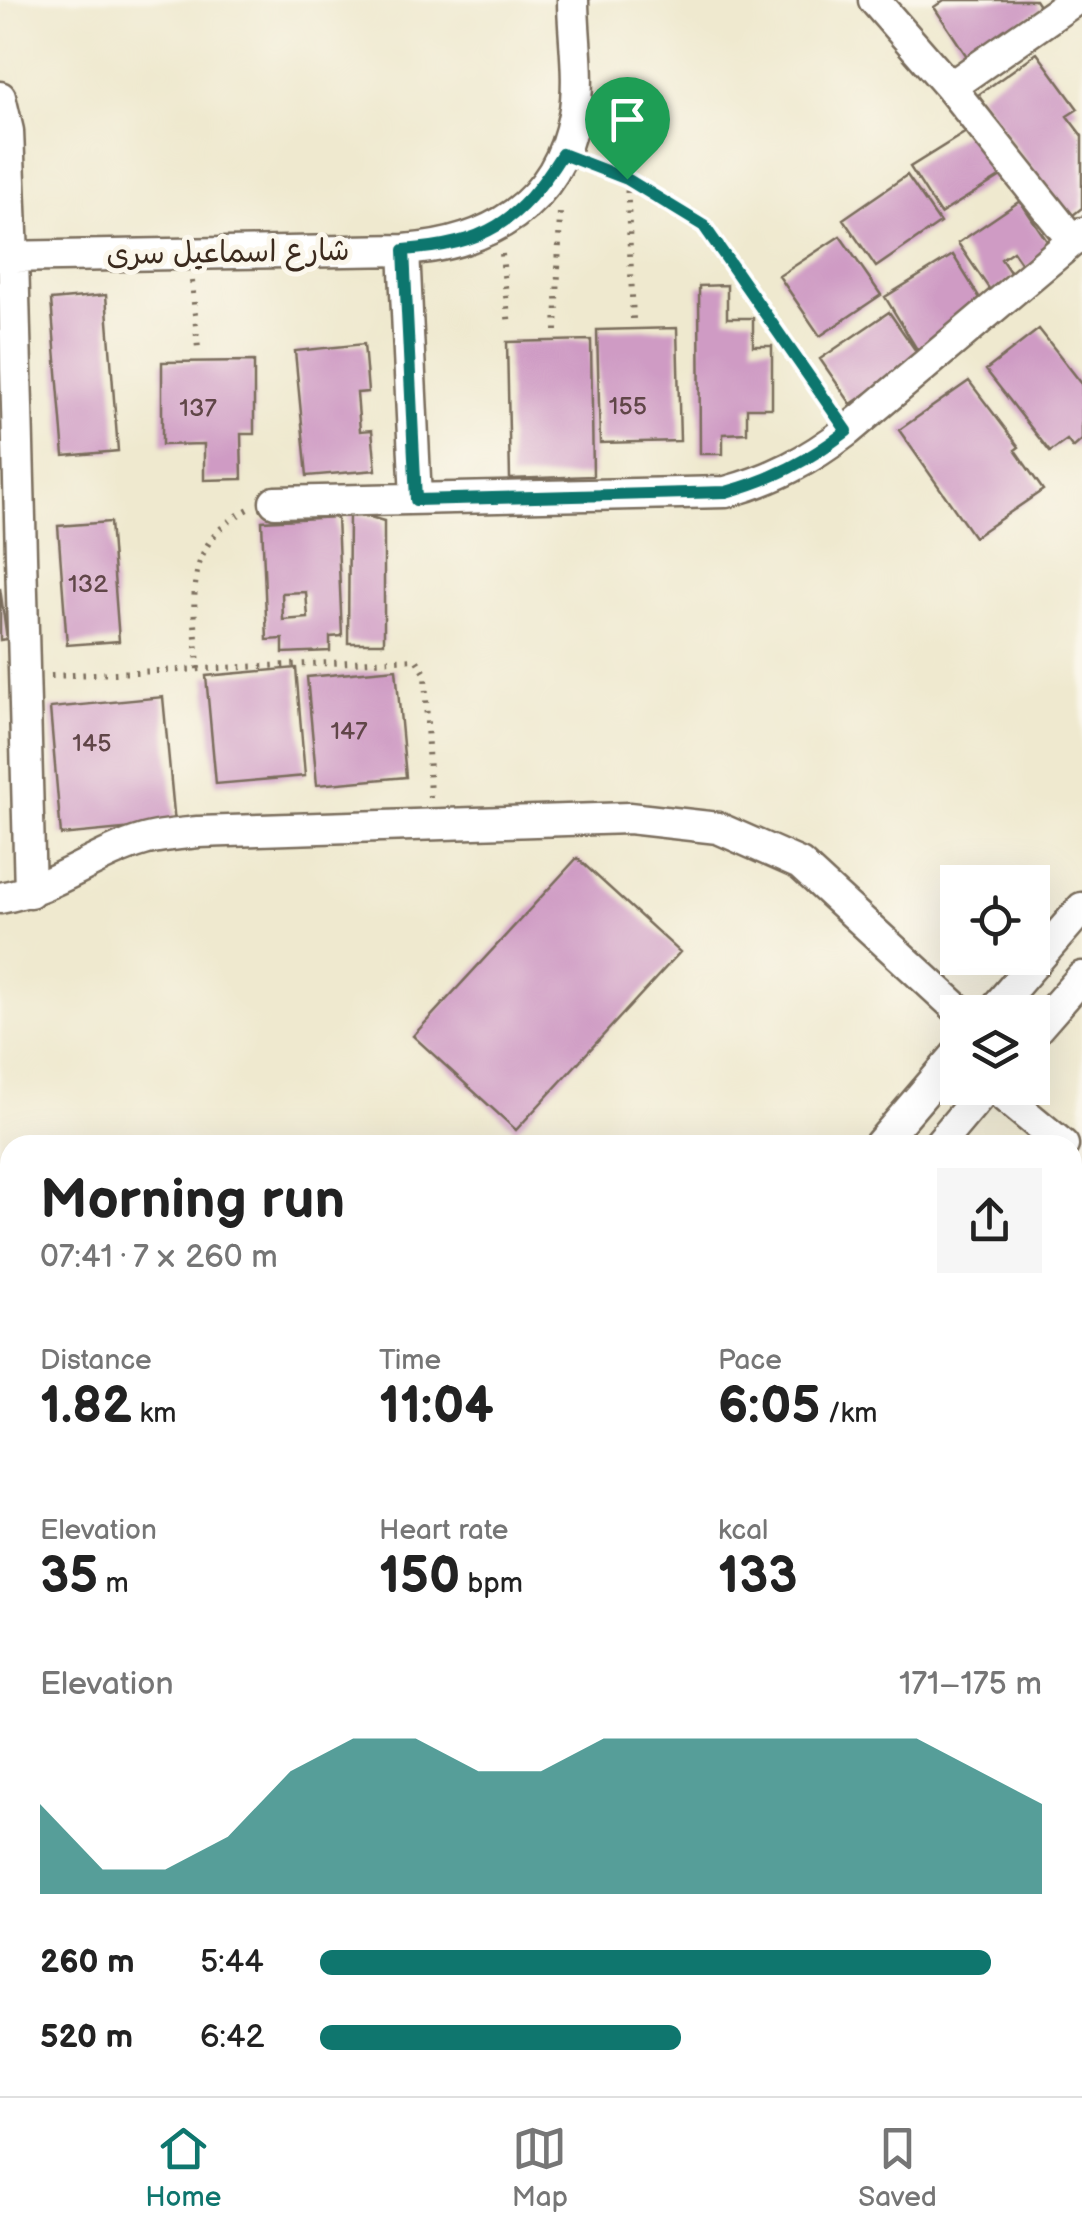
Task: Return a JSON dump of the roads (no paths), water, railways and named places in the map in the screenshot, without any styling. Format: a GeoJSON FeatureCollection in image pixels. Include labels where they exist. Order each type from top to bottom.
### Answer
{"type":"FeatureCollection","features":[{"type":"Feature","properties":{"kind":"street","name":"شارع اسماعيل سرى"},"geometry":{"type":"LineString","coordinates":[[7,257],[404,250],[443,247],[500,227],[542,187],[562,154],[575,113],[573,0]]}},
{"type":"Feature","properties":{"kind":"street"},"geometry":{"type":"LineString","coordinates":[[275,502],[726,492],[770,480],[811,459],[847,431],[1077,237],[874,0]]}},
{"type":"Feature","properties":{"kind":"street"},"geometry":{"type":"LineString","coordinates":[[950,87],[1074,0]]}},
{"type":"Feature","properties":{"kind":"street"},"geometry":{"type":"LineString","coordinates":[[0,97],[8,132],[10,500],[25,677],[15,895],[146,839],[198,832],[630,818],[718,828],[800,864],[943,995]]}},
{"type":"Feature","properties":{"kind":"street"},"geometry":{"type":"LineString","coordinates":[[404,250],[416,500]]}},
{"type":"Feature","properties":{"kind":"street"},"geometry":{"type":"LineString","coordinates":[[1007,995],[1082,908]]}},
{"type":"Feature","properties":{"kind":"street"},"geometry":{"type":"LineString","coordinates":[[1050,1013],[1082,977]]}},
{"type":"Feature","properties":{"kind":"street"},"geometry":{"type":"LineString","coordinates":[[888,1135],[940,1074]]}},
{"type":"Feature","properties":{"kind":"street"},"geometry":{"type":"LineString","coordinates":[[946,1135],[972,1105]]}},
{"type":"Feature","properties":{"kind":"street"},"geometry":{"type":"LineString","coordinates":[[1015,1105],[1051,1135]]}}]}
